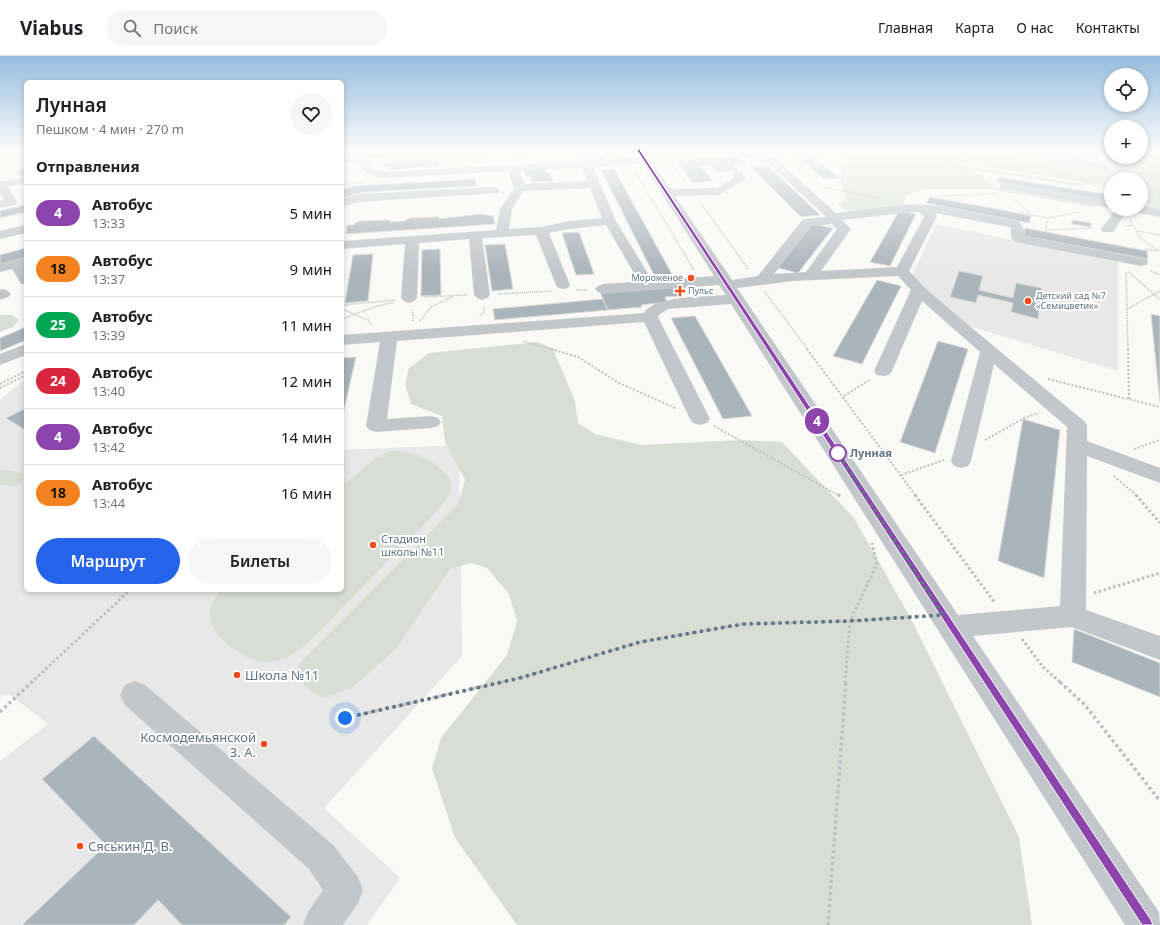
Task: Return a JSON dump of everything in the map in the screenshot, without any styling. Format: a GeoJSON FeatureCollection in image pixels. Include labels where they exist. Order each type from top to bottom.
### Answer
{"type":"FeatureCollection","features":[{"type":"Feature","properties":{"kind":"street"},"geometry":{"type":"LineString","coordinates":[[0,204],[11,202],[4,191]]}},
{"type":"Feature","properties":{"kind":"street"},"geometry":{"type":"LineString","coordinates":[[344,202],[357,198],[494,191]]}},
{"type":"Feature","properties":{"kind":"street"},"geometry":{"type":"LineString","coordinates":[[502,233],[503,216],[509,202],[518,191]]}},
{"type":"Feature","properties":{"kind":"street"},"geometry":{"type":"LineString","coordinates":[[598,191],[610,222],[643,277]]}},
{"type":"Feature","properties":{"kind":"street"},"geometry":{"type":"LineString","coordinates":[[719,191],[668,193],[722,286],[947,621],[1146,925]]}},
{"type":"Feature","properties":{"kind":"street"},"geometry":{"type":"LineString","coordinates":[[804,191],[844,230],[810,275]]}},
{"type":"Feature","properties":{"kind":"street"},"geometry":{"type":"LineString","coordinates":[[1031,191],[1104,204]]}},
{"type":"Feature","properties":{"kind":"street"},"geometry":{"type":"LineString","coordinates":[[759,280],[808,222],[903,208],[923,209],[1013,224],[1017,227],[1017,237],[1021,239],[1141,262]]}},
{"type":"Feature","properties":{"kind":"street"},"geometry":{"type":"LineString","coordinates":[[902,271],[931,216],[923,209]]}},
{"type":"Feature","properties":{"kind":"street"},"geometry":{"type":"LineString","coordinates":[[1148,212],[1160,213]]}},
{"type":"Feature","properties":{"kind":"street"},"geometry":{"type":"LineString","coordinates":[[1108,229],[1123,216]]}},
{"type":"Feature","properties":{"kind":"street"},"geometry":{"type":"LineString","coordinates":[[344,245],[542,231],[569,225],[610,222]]}},
{"type":"Feature","properties":{"kind":"street"},"geometry":{"type":"LineString","coordinates":[[0,235],[24,229]]}},
{"type":"Feature","properties":{"kind":"street"},"geometry":{"type":"LineString","coordinates":[[542,231],[564,285]]}},
{"type":"Feature","properties":{"kind":"street"},"geometry":{"type":"LineString","coordinates":[[475,235],[482,295]]}},
{"type":"Feature","properties":{"kind":"street"},"geometry":{"type":"LineString","coordinates":[[409,298],[412,240]]}},
{"type":"Feature","properties":{"kind":"street"},"geometry":{"type":"LineString","coordinates":[[0,268],[24,262]]}},
{"type":"Feature","properties":{"kind":"street"},"geometry":{"type":"LineString","coordinates":[[24,268],[19,269],[24,278]]}},
{"type":"Feature","properties":{"kind":"street"},"geometry":{"type":"LineString","coordinates":[[603,289],[722,286],[759,280],[810,275],[902,271]]}},
{"type":"Feature","properties":{"kind":"street"},"geometry":{"type":"LineString","coordinates":[[902,271],[919,290],[1077,425],[1073,608]]}},
{"type":"Feature","properties":{"kind":"street"},"geometry":{"type":"LineString","coordinates":[[650,317],[652,312],[664,305],[722,286]]}},
{"type":"Feature","properties":{"kind":"street"},"geometry":{"type":"LineString","coordinates":[[883,371],[919,290]]}},
{"type":"Feature","properties":{"kind":"street"},"geometry":{"type":"LineString","coordinates":[[344,340],[386,338],[412,332],[463,332],[650,317]]}},
{"type":"Feature","properties":{"kind":"street"},"geometry":{"type":"LineString","coordinates":[[650,317],[700,419]]}},
{"type":"Feature","properties":{"kind":"street"},"geometry":{"type":"LineString","coordinates":[[386,338],[376,426],[431,422]]}},
{"type":"Feature","properties":{"kind":"street"},"geometry":{"type":"LineString","coordinates":[[0,360],[24,350]]}},
{"type":"Feature","properties":{"kind":"street"},"geometry":{"type":"LineString","coordinates":[[961,461],[989,350]]}},
{"type":"Feature","properties":{"kind":"street"},"geometry":{"type":"LineString","coordinates":[[1077,445],[1160,476]]}},
{"type":"Feature","properties":{"kind":"street"},"geometry":{"type":"LineString","coordinates":[[947,621],[1009,622],[1073,608],[1160,648]]}},
{"type":"Feature","properties":{"kind":"street"},"geometry":{"type":"LineString","coordinates":[[135,695],[321,857],[345,890],[321,925]]}},
{"type":"Feature","properties":{"kind":"path"},"geometry":{"type":"LineString","coordinates":[[665,191],[722,286]]}},
{"type":"Feature","properties":{"kind":"path"},"geometry":{"type":"LineString","coordinates":[[844,191],[884,199]]}},
{"type":"Feature","properties":{"kind":"path"},"geometry":{"type":"LineString","coordinates":[[937,196],[995,194],[997,191]]}},
{"type":"Feature","properties":{"kind":"path"},"geometry":{"type":"LineString","coordinates":[[693,192],[1042,667],[1085,704],[1160,801]]}},
{"type":"Feature","properties":{"kind":"path"},"geometry":{"type":"LineString","coordinates":[[1048,218],[1099,208],[1104,205]]}},
{"type":"Feature","properties":{"kind":"path"},"geometry":{"type":"LineString","coordinates":[[1131,216],[1140,238],[1160,252]]}},
{"type":"Feature","properties":{"kind":"path"},"geometry":{"type":"LineString","coordinates":[[1046,230],[1095,228],[1108,229]]}},
{"type":"Feature","properties":{"kind":"path"},"geometry":{"type":"LineString","coordinates":[[1137,231],[1160,235]]}},
{"type":"Feature","properties":{"kind":"path"},"geometry":{"type":"LineString","coordinates":[[1129,399],[1126,269],[1160,300]]}},
{"type":"Feature","properties":{"kind":"path"},"geometry":{"type":"LineString","coordinates":[[1127,309],[1160,291]]}},
{"type":"Feature","properties":{"kind":"path"},"geometry":{"type":"LineString","coordinates":[[463,332],[484,312],[482,295]]}},
{"type":"Feature","properties":{"kind":"path"},"geometry":{"type":"LineString","coordinates":[[412,332],[432,308],[454,296]]}},
{"type":"Feature","properties":{"kind":"path"},"geometry":{"type":"LineString","coordinates":[[344,318],[374,307],[409,298],[412,309],[412,332]]}},
{"type":"Feature","properties":{"kind":"path"},"geometry":{"type":"LineString","coordinates":[[344,311],[368,320],[386,338]]}},
{"type":"Feature","properties":{"kind":"path"},"geometry":{"type":"LineString","coordinates":[[487,330],[578,357],[619,383],[700,419],[842,496]]}},
{"type":"Feature","properties":{"kind":"path"},"geometry":{"type":"LineString","coordinates":[[844,396],[883,371]]}},
{"type":"Feature","properties":{"kind":"path"},"geometry":{"type":"LineString","coordinates":[[1013,371],[1160,407]]}},
{"type":"Feature","properties":{"kind":"path"},"geometry":{"type":"LineString","coordinates":[[0,384],[24,372]]}},
{"type":"Feature","properties":{"kind":"path"},"geometry":{"type":"LineString","coordinates":[[0,388],[24,376]]}},
{"type":"Feature","properties":{"kind":"path"},"geometry":{"type":"LineString","coordinates":[[1111,473],[1139,497],[1160,523]]}},
{"type":"Feature","properties":{"kind":"path"},"geometry":{"type":"LineString","coordinates":[[828,925],[850,621],[877,564],[870,535]]}},
{"type":"Feature","properties":{"kind":"path"},"geometry":{"type":"LineString","coordinates":[[1073,608],[1160,573]]}},
{"type":"Feature","properties":{"kind":"path"},"geometry":{"type":"LineString","coordinates":[[0,712],[128,592]]}},
{"type":"Feature","properties":{"kind":"path"},"geometry":{"type":"LineString","coordinates":[[345,718],[520,678],[640,642],[744,624],[850,621],[947,621]]}},
{"type":"Feature","properties":{"kind":"shaded area"},"geometry":{"type":"Polygon","coordinates":[[[844,191],[921,191],[906,195],[903,205],[869,212],[844,209],[838,204],[846,200],[844,191]]]}},
{"type":"Feature","properties":{"kind":"shaded area"},"geometry":{"type":"Polygon","coordinates":[[[997,191],[1015,191],[1093,204],[1097,207],[997,191]]]}},
{"type":"Feature","properties":{"kind":"shaded area"},"geometry":{"type":"Polygon","coordinates":[[[1148,191],[1160,191],[1160,210],[1148,208],[1148,191]]]}},
{"type":"Feature","properties":{"kind":"shaded area","name":"Детский сад №7 «Семицветик»"},"geometry":{"type":"Polygon","coordinates":[[[936,224],[1118,262],[1118,371],[966,325],[912,276],[936,224]]]}},
{"type":"Feature","properties":{"kind":"shaded area"},"geometry":{"type":"Polygon","coordinates":[[[0,315],[12,315],[19,320],[13,327],[0,332],[0,315]]]}},
{"type":"Feature","properties":{"kind":"shaded area"},"geometry":{"type":"Polygon","coordinates":[[[538,342],[553,349],[575,401],[578,423],[595,434],[641,445],[740,440],[782,442],[854,518],[910,617],[1019,837],[1032,925],[517,925],[455,838],[432,768],[441,738],[507,655],[517,621],[509,594],[487,568],[471,563],[450,569],[395,650],[354,686],[327,698],[306,687],[301,678],[298,665],[458,504],[465,480],[445,442],[442,416],[411,404],[405,384],[409,368],[429,353],[538,342]]]}},
{"type":"Feature","properties":{"kind":"shaded area","name":"Школа №11"},"geometry":{"type":"Polygon","coordinates":[[[24,381],[24,592],[344,592],[344,450],[459,445],[462,656],[324,808],[400,878],[367,925],[0,925],[0,761],[48,724],[9,694],[0,697],[0,400],[24,381]]]}},
{"type":"Feature","properties":{"kind":"shaded area","name":"Стадион школы №11"},"geometry":{"type":"Polygon","coordinates":[[[390,451],[415,454],[436,465],[448,477],[451,483],[451,490],[445,501],[426,522],[321,630],[297,652],[282,659],[266,662],[251,659],[230,646],[216,633],[210,616],[211,608],[220,592],[344,592],[344,484],[373,460],[390,451]]]}},
{"type":"Feature","properties":{"kind":"shaded area"},"geometry":{"type":"Polygon","coordinates":[[[0,469],[22,473],[24,480],[16,486],[0,485],[0,469]]]}},
{"type":"Feature","properties":{"kind":"building"},"geometry":{"type":"Polygon","coordinates":[[[344,191],[389,191],[362,192],[344,197],[344,191]]]}},
{"type":"Feature","properties":{"kind":"building"},"geometry":{"type":"Polygon","coordinates":[[[611,191],[626,191],[673,276],[655,277],[611,191]]]}},
{"type":"Feature","properties":{"kind":"building"},"geometry":{"type":"Polygon","coordinates":[[[775,191],[794,191],[820,215],[801,217],[775,191]]]}},
{"type":"Feature","properties":{"kind":"building"},"geometry":{"type":"Polygon","coordinates":[[[1048,191],[1083,191],[1104,194],[1104,200],[1048,191]]]}},
{"type":"Feature","properties":{"kind":"building"},"geometry":{"type":"Polygon","coordinates":[[[930,197],[1031,216],[1029,223],[926,203],[930,197]]]}},
{"type":"Feature","properties":{"kind":"building"},"geometry":{"type":"Polygon","coordinates":[[[24,205],[24,212],[0,218],[0,211],[24,205]]]}},
{"type":"Feature","properties":{"kind":"building"},"geometry":{"type":"Polygon","coordinates":[[[899,211],[916,214],[890,266],[870,262],[899,211]]]}},
{"type":"Feature","properties":{"kind":"building"},"geometry":{"type":"Polygon","coordinates":[[[480,214],[493,216],[495,224],[346,234],[347,225],[354,225],[355,223],[361,221],[390,220],[390,222],[404,221],[410,218],[439,217],[439,219],[480,214]]]}},
{"type":"Feature","properties":{"kind":"building"},"geometry":{"type":"Polygon","coordinates":[[[1072,220],[1091,223],[1091,227],[1072,224],[1072,220]]]}},
{"type":"Feature","properties":{"kind":"building"},"geometry":{"type":"Polygon","coordinates":[[[813,224],[833,228],[798,273],[775,267],[813,224]]]}},
{"type":"Feature","properties":{"kind":"building"},"geometry":{"type":"Polygon","coordinates":[[[1025,228],[1147,251],[1148,259],[1024,236],[1025,228]]]}},
{"type":"Feature","properties":{"kind":"building"},"geometry":{"type":"Polygon","coordinates":[[[579,232],[594,274],[576,275],[562,233],[579,232]]]}},
{"type":"Feature","properties":{"kind":"building"},"geometry":{"type":"Polygon","coordinates":[[[505,244],[513,289],[492,291],[485,245],[505,244]]]}},
{"type":"Feature","properties":{"kind":"building"},"geometry":{"type":"Polygon","coordinates":[[[24,249],[24,258],[0,264],[0,255],[24,249]]]}},
{"type":"Feature","properties":{"kind":"building"},"geometry":{"type":"Polygon","coordinates":[[[440,249],[441,295],[421,296],[422,250],[440,249]]]}},
{"type":"Feature","properties":{"kind":"building"},"geometry":{"type":"Polygon","coordinates":[[[373,254],[368,301],[345,303],[353,255],[373,254]]]}},
{"type":"Feature","properties":{"kind":"building"},"geometry":{"type":"Polygon","coordinates":[[[959,271],[983,276],[979,290],[1013,298],[1016,283],[1042,288],[1038,319],[1011,312],[1013,303],[978,295],[976,303],[950,297],[959,271]]]}},
{"type":"Feature","properties":{"kind":"building"},"geometry":{"type":"Polygon","coordinates":[[[877,280],[901,286],[862,364],[833,356],[877,280]]]}},
{"type":"Feature","properties":{"kind":"building"},"geometry":{"type":"Polygon","coordinates":[[[676,285],[683,296],[665,297],[667,302],[641,305],[642,307],[608,310],[600,292],[676,285]]]}},
{"type":"Feature","properties":{"kind":"building"},"geometry":{"type":"Polygon","coordinates":[[[603,299],[608,310],[495,320],[493,309],[603,299]]]}},
{"type":"Feature","properties":{"kind":"building"},"geometry":{"type":"Polygon","coordinates":[[[1151,314],[1160,316],[1160,403],[1151,314]]]}},
{"type":"Feature","properties":{"kind":"building"},"geometry":{"type":"Polygon","coordinates":[[[695,316],[752,416],[723,419],[671,318],[695,316]]]}},
{"type":"Feature","properties":{"kind":"building"},"geometry":{"type":"Polygon","coordinates":[[[24,328],[24,341],[0,351],[0,338],[24,328]]]}},
{"type":"Feature","properties":{"kind":"building"},"geometry":{"type":"Polygon","coordinates":[[[938,341],[968,349],[935,453],[900,442],[938,341]]]}},
{"type":"Feature","properties":{"kind":"building"},"geometry":{"type":"Polygon","coordinates":[[[356,357],[344,409],[344,358],[356,357]]]}},
{"type":"Feature","properties":{"kind":"building"},"geometry":{"type":"Polygon","coordinates":[[[24,409],[24,429],[6,418],[24,409]]]}},
{"type":"Feature","properties":{"kind":"building"},"geometry":{"type":"Polygon","coordinates":[[[1023,419],[1060,430],[1044,578],[998,561],[1023,419]]]}},
{"type":"Feature","properties":{"kind":"building"},"geometry":{"type":"Polygon","coordinates":[[[1074,629],[1160,663],[1160,697],[1072,662],[1074,629]]]}},
{"type":"Feature","properties":{"kind":"building"},"geometry":{"type":"Polygon","coordinates":[[[94,736],[291,917],[284,925],[182,925],[158,900],[134,925],[22,925],[106,845],[42,779],[94,736]]]}},
{"type":"Feature","properties":{"kind":"bus line","name":"4"},"geometry":{"type":"LineString","coordinates":[[665,191],[1146,925]]}},
{"type":"Feature","properties":{"kind":"place","name":"Мороженое"},"geometry":{"type":"Point","coordinates":[691,278]}},
{"type":"Feature","properties":{"kind":"place","name":"Пульс"},"geometry":{"type":"Point","coordinates":[680,291]}},
{"type":"Feature","properties":{"kind":"place","name":"Детский сад №7 «Семицветик»"},"geometry":{"type":"Point","coordinates":[1028,301]}},
{"type":"Feature","properties":{"kind":"place","name":"Лунная"},"geometry":{"type":"Point","coordinates":[838,453]}},
{"type":"Feature","properties":{"kind":"place","name":"Стадион школы №11"},"geometry":{"type":"Point","coordinates":[373,545]}},
{"type":"Feature","properties":{"kind":"place","name":"Школа №11"},"geometry":{"type":"Point","coordinates":[237,675]}},
{"type":"Feature","properties":{"kind":"place","name":"Космодемьянской З. А."},"geometry":{"type":"Point","coordinates":[264,744]}},
{"type":"Feature","properties":{"kind":"place","name":"Сяськин Д. В."},"geometry":{"type":"Point","coordinates":[80,846]}},
{"type":"Feature","properties":{"kind":"route"},"geometry":{"type":"LineString","coordinates":[[345,718],[520,678],[640,642],[714,629],[744,624],[850,621],[943,615],[837,452],[838,453]]}}]}
